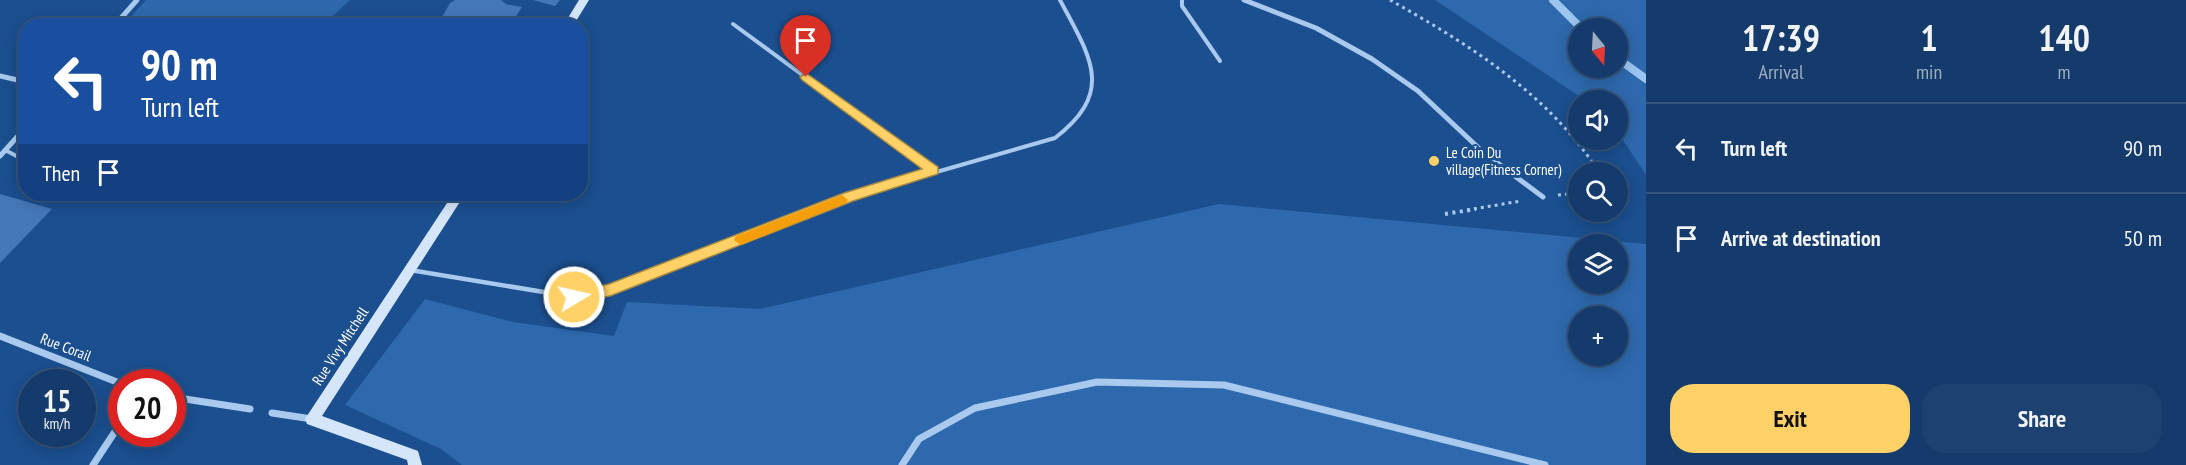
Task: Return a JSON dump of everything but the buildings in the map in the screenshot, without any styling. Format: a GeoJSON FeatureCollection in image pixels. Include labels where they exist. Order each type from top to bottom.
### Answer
{"type":"FeatureCollection","features":[{"type":"Feature","properties":{"kind":"street"},"geometry":{"type":"LineString","coordinates":[[121,18],[137,0]]}},
{"type":"Feature","properties":{"kind":"street"},"geometry":{"type":"LineString","coordinates":[[573,18],[584,0]]}},
{"type":"Feature","properties":{"kind":"street"},"geometry":{"type":"LineString","coordinates":[[1244,0],[1316,28],[1372,59],[1418,91],[1484,153],[1543,197]]}},
{"type":"Feature","properties":{"kind":"street"},"geometry":{"type":"LineString","coordinates":[[0,76],[18,80]]}},
{"type":"Feature","properties":{"kind":"street"},"geometry":{"type":"LineString","coordinates":[[2,153],[18,136]]}},
{"type":"Feature","properties":{"kind":"street","name":"Rue Vivy Mitchell"},"geometry":{"type":"LineString","coordinates":[[312,419],[454,201]]}},
{"type":"Feature","properties":{"kind":"street","name":"Rue Corail"},"geometry":{"type":"LineString","coordinates":[[0,336],[108,378]]}},
{"type":"Feature","properties":{"kind":"street"},"geometry":{"type":"LineString","coordinates":[[902,465],[919,439],[975,408],[1097,382],[1224,384],[1545,465]]}},
{"type":"Feature","properties":{"kind":"street"},"geometry":{"type":"LineString","coordinates":[[186,399],[250,409]]}},
{"type":"Feature","properties":{"kind":"street"},"geometry":{"type":"LineString","coordinates":[[272,413],[312,419],[413,456],[415,465]]}},
{"type":"Feature","properties":{"kind":"street"},"geometry":{"type":"LineString","coordinates":[[93,465],[108,442]]}},
{"type":"Feature","properties":{"kind":"lane"},"geometry":{"type":"LineString","coordinates":[[410,270],[574,297],[598,295],[849,197],[933,171],[1055,138],[1074,126],[1090,105],[1094,85],[1092,64],[1060,0]]}},
{"type":"Feature","properties":{"kind":"lane"},"geometry":{"type":"LineString","coordinates":[[1182,0],[1182,6],[1220,62]]}},
{"type":"Feature","properties":{"kind":"lane"},"geometry":{"type":"LineString","coordinates":[[733,24],[933,171]]}},
{"type":"Feature","properties":{"kind":"lane"},"geometry":{"type":"LineString","coordinates":[[2,153],[18,158]]}},
{"type":"Feature","properties":{"kind":"path"},"geometry":{"type":"LineString","coordinates":[[1390,0],[1473,51],[1530,93],[1587,149],[1594,162]]}},
{"type":"Feature","properties":{"kind":"path"},"geometry":{"type":"LineString","coordinates":[[1445,214],[1568,194]]}},
{"type":"Feature","properties":{"kind":"shaded area"},"geometry":{"type":"Polygon","coordinates":[[[146,0],[350,0],[331,18],[129,18],[146,0]]]}},
{"type":"Feature","properties":{"kind":"shaded area"},"geometry":{"type":"Polygon","coordinates":[[[1435,0],[1646,0],[1646,175],[1628,148],[1628,90],[1570,90],[1435,0]]]}},
{"type":"Feature","properties":{"kind":"shaded area"},"geometry":{"type":"Polygon","coordinates":[[[1219,204],[1568,237],[1568,294],[1628,294],[1628,242],[1646,244],[1646,465],[462,465],[441,449],[345,405],[425,299],[513,322],[614,336],[627,302],[760,309],[1219,204]]]}},
{"type":"Feature","properties":{"kind":"waterway"},"geometry":{"type":"LineString","coordinates":[[1553,0],[1571,18]]}},
{"type":"Feature","properties":{"kind":"waterway"},"geometry":{"type":"LineString","coordinates":[[1628,66],[1646,79]]}},
{"type":"Feature","properties":{"kind":"slow traffic"},"geometry":{"type":"LineString","coordinates":[[741,240],[842,200]]}},
{"type":"Feature","properties":{"kind":"place","name":"Le Coin Du village(Fitness Corner)"},"geometry":{"type":"Point","coordinates":[1434,161]}},
{"type":"Feature","properties":{"kind":"route"},"geometry":{"type":"LineString","coordinates":[[574,297],[598,295],[849,197],[933,171],[806,77]]}}]}
